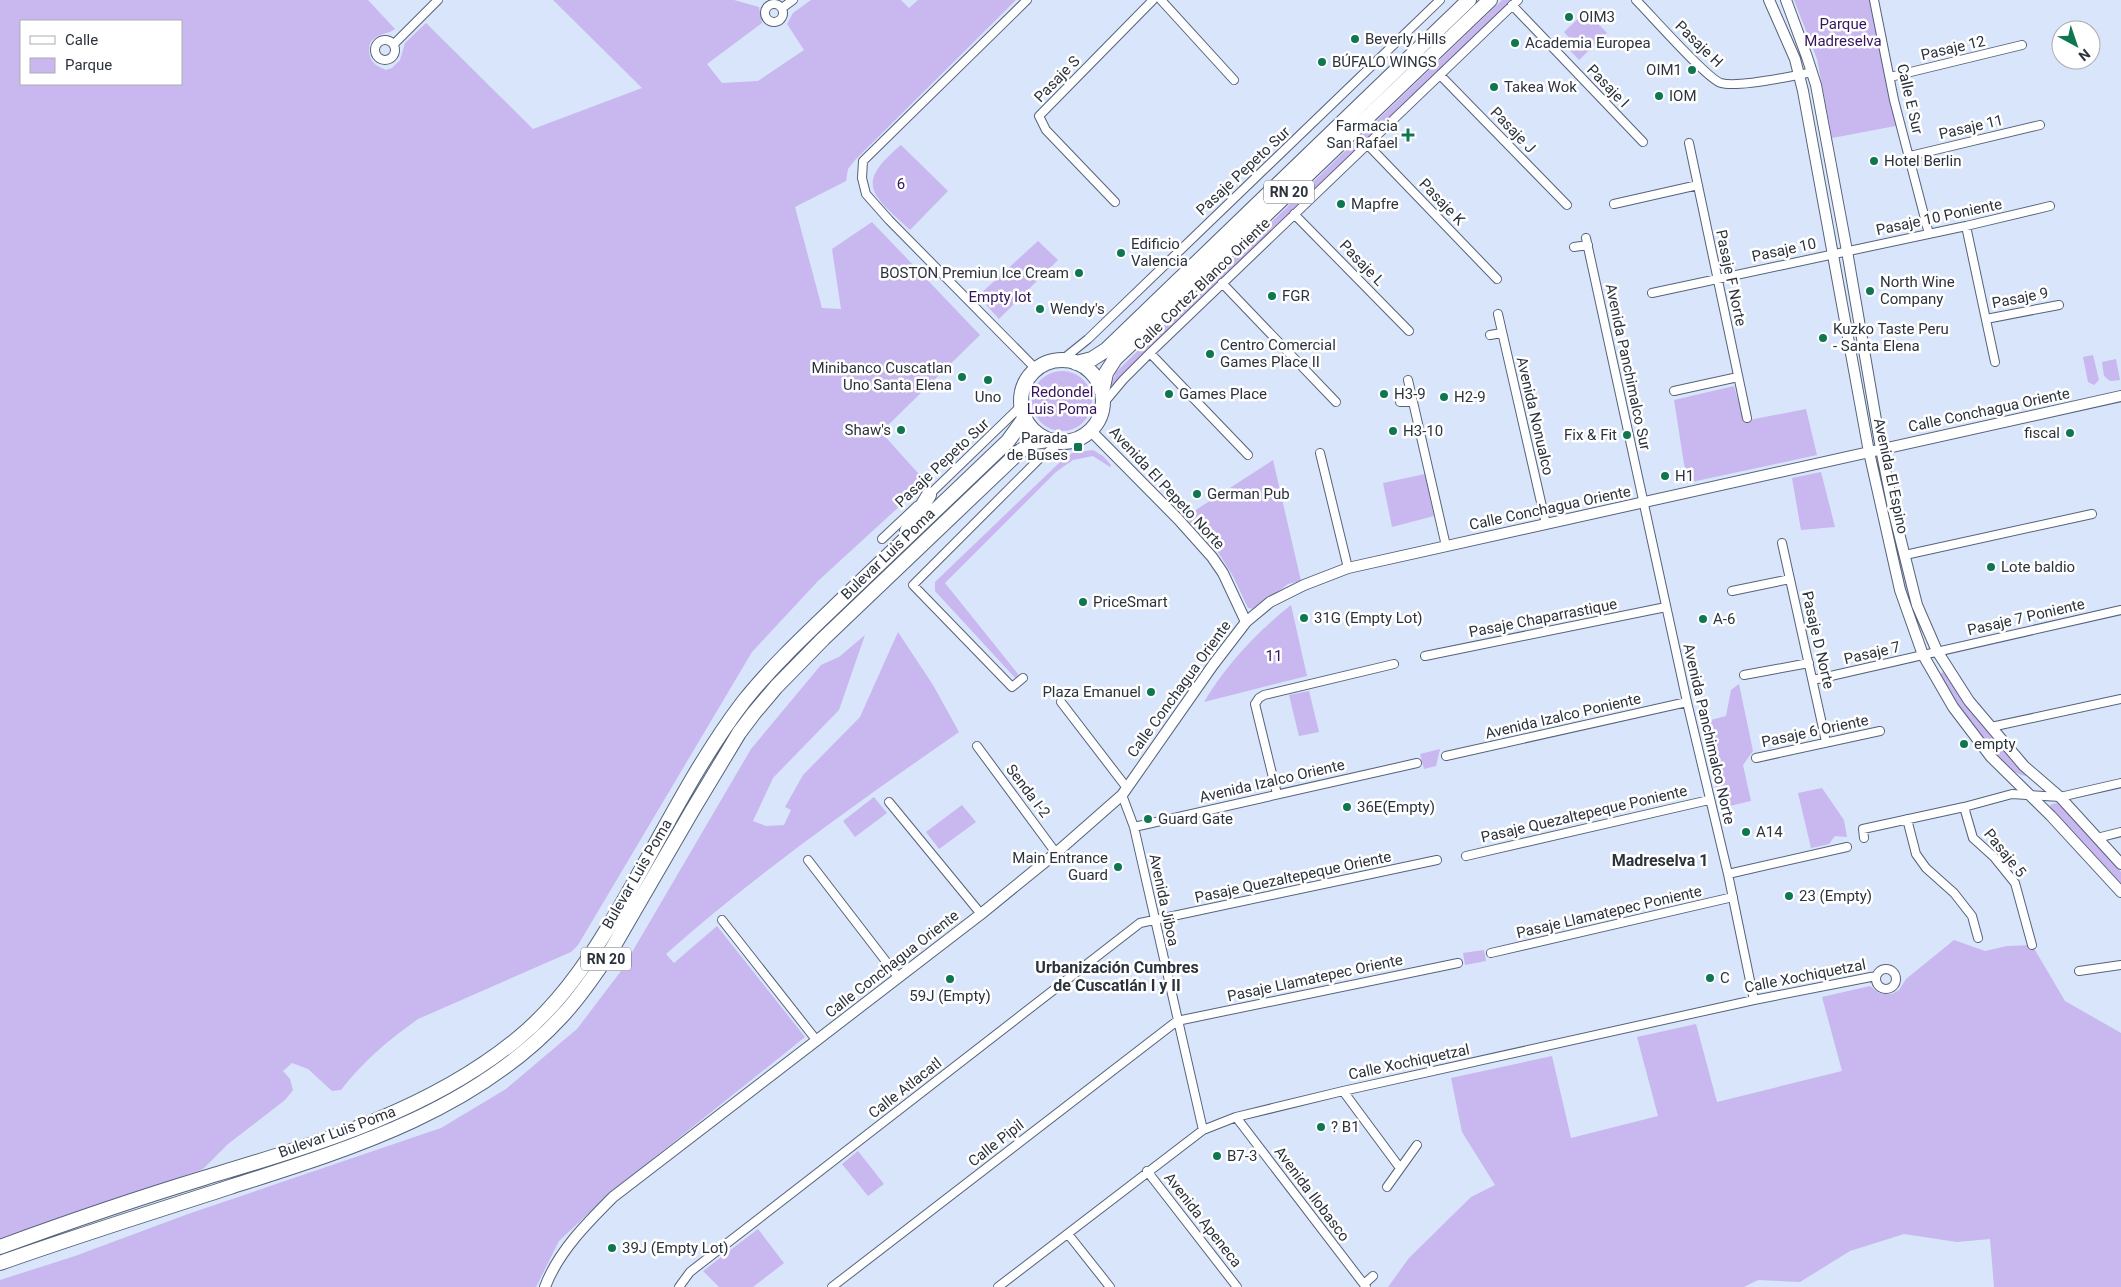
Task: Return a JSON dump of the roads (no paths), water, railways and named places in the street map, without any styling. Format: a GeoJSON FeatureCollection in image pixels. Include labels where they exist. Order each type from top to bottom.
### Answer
{"type":"FeatureCollection","features":[{"type":"Feature","properties":{"kind":"highway","name":"RN 20"},"geometry":{"type":"LineString","coordinates":[[1076,363],[1092,359],[1106,350],[1469,0]]}},
{"type":"Feature","properties":{"kind":"highway","name":"RN 20"},"geometry":{"type":"LineString","coordinates":[[1054,441],[1074,440],[1090,430],[1097,421],[1106,373],[1115,359],[1490,0]]}},
{"type":"Feature","properties":{"kind":"highway"},"geometry":{"type":"LineString","coordinates":[[1036,369],[1051,362],[1062,360],[1076,363],[1086,368],[1094,376],[1102,398]]}},
{"type":"Feature","properties":{"kind":"highway","name":"RN 20"},"geometry":{"type":"LineString","coordinates":[[1023,412],[1024,386],[1036,369]]}},
{"type":"Feature","properties":{"kind":"highway"},"geometry":{"type":"LineString","coordinates":[[1023,412],[1037,434],[1054,441]]}},
{"type":"Feature","properties":{"kind":"highway","name":"Bulevar Luis Poma"},"geometry":{"type":"LineString","coordinates":[[0,1247],[99,1211],[332,1138],[385,1117],[440,1090],[481,1065],[514,1041],[552,1006],[588,959],[701,766],[744,701],[781,660],[1008,441],[1023,412]]}},
{"type":"Feature","properties":{"kind":"highway","name":"Bulevar Luis Poma"},"geometry":{"type":"LineString","coordinates":[[0,1263],[353,1146],[440,1108],[507,1066],[555,1023],[597,972],[732,744],[765,700],[823,639],[1018,452],[1034,442],[1054,441]]}},
{"type":"Feature","properties":{"kind":"highway"},"geometry":{"type":"LineString","coordinates":[[898,546],[929,495]]}},
{"type":"Feature","properties":{"kind":"main road","name":"Avenida El Espino"},"geometry":{"type":"LineString","coordinates":[[1769,0],[1788,42],[1800,75],[1869,452],[1900,590],[1923,655],[1953,708],[1991,757],[2121,892]]}},
{"type":"Feature","properties":{"kind":"main road","name":"Avenida El Espino"},"geometry":{"type":"LineString","coordinates":[[1786,0],[1812,72],[1847,251],[1881,449],[1917,605],[1936,652],[1969,701],[2024,766],[2060,797],[2121,864]]}},
{"type":"Feature","properties":{"kind":"main road","name":"Calle Conchagua Oriente"},"geometry":{"type":"LineString","coordinates":[[545,1287],[548,1278],[567,1248],[585,1225],[613,1197],[981,914],[1056,852],[1124,792],[1213,665],[1246,622],[1270,602],[1304,584],[1348,568],[2121,396]]}},
{"type":"Feature","properties":{"kind":"main road","name":"Avenida El Pepeto Norte"},"geometry":{"type":"LineString","coordinates":[[1090,430],[1178,519],[1212,557],[1224,572],[1246,622]]}},
{"type":"Feature","properties":{"kind":"street"},"geometry":{"type":"LineString","coordinates":[[394,44],[438,0]]}},
{"type":"Feature","properties":{"kind":"street"},"geometry":{"type":"LineString","coordinates":[[782,8],[793,0]]}},
{"type":"Feature","properties":{"kind":"street"},"geometry":{"type":"LineString","coordinates":[[1027,0],[863,161],[862,178],[866,194],[889,220],[1036,369]]}},
{"type":"Feature","properties":{"kind":"street","name":"Pasaje S"},"geometry":{"type":"LineString","coordinates":[[1115,202],[1046,130],[1039,116],[1154,0]]}},
{"type":"Feature","properties":{"kind":"street"},"geometry":{"type":"LineString","coordinates":[[1161,0],[1234,80]]}},
{"type":"Feature","properties":{"kind":"street","name":"Pasaje Pepeto Sur"},"geometry":{"type":"LineString","coordinates":[[1062,360],[1083,344],[1440,0]]}},
{"type":"Feature","properties":{"kind":"street","name":"Pasaje H"},"geometry":{"type":"LineString","coordinates":[[1636,0],[1702,68],[1720,83],[1750,83],[1812,72]]}},
{"type":"Feature","properties":{"kind":"street","name":"Calle E Sur"},"geometry":{"type":"LineString","coordinates":[[1874,0],[1890,77],[1929,234]]}},
{"type":"Feature","properties":{"kind":"street","name":"Calle Cortez Blanco Oriente"},"geometry":{"type":"LineString","coordinates":[[1102,398],[1123,380],[1515,3]]}},
{"type":"Feature","properties":{"kind":"street","name":"Pasaje I"},"geometry":{"type":"LineString","coordinates":[[1515,3],[1643,142]]}},
{"type":"Feature","properties":{"kind":"street","name":"Pasaje 12"},"geometry":{"type":"LineString","coordinates":[[1890,77],[2022,45]]}},
{"type":"Feature","properties":{"kind":"street","name":"Pasaje J"},"geometry":{"type":"LineString","coordinates":[[1440,75],[1567,205]]}},
{"type":"Feature","properties":{"kind":"street","name":"Pasaje 11"},"geometry":{"type":"LineString","coordinates":[[1910,156],[2040,125]]}},
{"type":"Feature","properties":{"kind":"street","name":"Pasaje F Norte"},"geometry":{"type":"LineString","coordinates":[[1689,143],[1747,418]]}},
{"type":"Feature","properties":{"kind":"street","name":"Pasaje K"},"geometry":{"type":"LineString","coordinates":[[1367,144],[1497,279]]}},
{"type":"Feature","properties":{"kind":"street"},"geometry":{"type":"LineString","coordinates":[[1614,204],[1698,185]]}},
{"type":"Feature","properties":{"kind":"street","name":"Pasaje 10 Poniente"},"geometry":{"type":"LineString","coordinates":[[1834,254],[2050,206]]}},
{"type":"Feature","properties":{"kind":"street","name":"Pasaje L"},"geometry":{"type":"LineString","coordinates":[[1294,214],[1409,331]]}},
{"type":"Feature","properties":{"kind":"street"},"geometry":{"type":"LineString","coordinates":[[1966,226],[1995,362]]}},
{"type":"Feature","properties":{"kind":"street","name":"Avenida Panchimalco Sur"},"geometry":{"type":"LineString","coordinates":[[1574,247],[1587,242],[1644,503]]}},
{"type":"Feature","properties":{"kind":"street","name":"Pasaje 10"},"geometry":{"type":"LineString","coordinates":[[1655,290],[1834,254]]}},
{"type":"Feature","properties":{"kind":"street"},"geometry":{"type":"LineString","coordinates":[[1222,283],[1336,402]]}},
{"type":"Feature","properties":{"kind":"street","name":"Pasaje 9"},"geometry":{"type":"LineString","coordinates":[[1986,318],[2059,305]]}},
{"type":"Feature","properties":{"kind":"street","name":"Avenida Nonualco"},"geometry":{"type":"LineString","coordinates":[[1498,314],[1546,524]]}},
{"type":"Feature","properties":{"kind":"street"},"geometry":{"type":"LineString","coordinates":[[1490,335],[1502,333]]}},
{"type":"Feature","properties":{"kind":"street"},"geometry":{"type":"LineString","coordinates":[[1150,353],[1248,455]]}},
{"type":"Feature","properties":{"kind":"street"},"geometry":{"type":"LineString","coordinates":[[1674,391],[1738,377]]}},
{"type":"Feature","properties":{"kind":"street"},"geometry":{"type":"LineString","coordinates":[[1408,380],[1446,546]]}},
{"type":"Feature","properties":{"kind":"street"},"geometry":{"type":"LineString","coordinates":[[1400,402],[1413,402]]}},
{"type":"Feature","properties":{"kind":"street","name":"Pasaje Pepeto Sur"},"geometry":{"type":"LineString","coordinates":[[882,539],[1023,412]]}},
{"type":"Feature","properties":{"kind":"street"},"geometry":{"type":"LineString","coordinates":[[1023,678],[1012,687],[913,585],[1054,441]]}},
{"type":"Feature","properties":{"kind":"street"},"geometry":{"type":"LineString","coordinates":[[1320,453],[1348,568]]}},
{"type":"Feature","properties":{"kind":"street","name":"Avenida Panchimalco Norte"},"geometry":{"type":"LineString","coordinates":[[1644,503],[1709,800],[1728,874],[1754,1000]]}},
{"type":"Feature","properties":{"kind":"street"},"geometry":{"type":"LineString","coordinates":[[1905,555],[2092,514]]}},
{"type":"Feature","properties":{"kind":"street","name":"Pasaje D Norte"},"geometry":{"type":"LineString","coordinates":[[1782,543],[1826,742]]}},
{"type":"Feature","properties":{"kind":"street"},"geometry":{"type":"LineString","coordinates":[[1732,591],[1790,579]]}},
{"type":"Feature","properties":{"kind":"street","name":"Pasaje Chaparrastique"},"geometry":{"type":"LineString","coordinates":[[1425,656],[1666,607]]}},
{"type":"Feature","properties":{"kind":"street","name":"Pasaje 7 Poniente"},"geometry":{"type":"LineString","coordinates":[[1936,652],[2121,610]]}},
{"type":"Feature","properties":{"kind":"street","name":"Pasaje 7"},"geometry":{"type":"LineString","coordinates":[[1813,680],[1936,652]]}},
{"type":"Feature","properties":{"kind":"street"},"geometry":{"type":"LineString","coordinates":[[1744,675],[1809,663]]}},
{"type":"Feature","properties":{"kind":"street"},"geometry":{"type":"LineString","coordinates":[[1277,794],[1255,704],[1259,698],[1264,695],[1394,664]]}},
{"type":"Feature","properties":{"kind":"street"},"geometry":{"type":"LineString","coordinates":[[1991,727],[2121,699]]}},
{"type":"Feature","properties":{"kind":"street","name":"Avenida Jiboa"},"geometry":{"type":"LineString","coordinates":[[1061,702],[1124,792],[1134,827],[1203,1130]]}},
{"type":"Feature","properties":{"kind":"street","name":"Avenida Izalco Poniente"},"geometry":{"type":"LineString","coordinates":[[1446,756],[1687,702]]}},
{"type":"Feature","properties":{"kind":"street","name":"Pasaje 6 Oriente"},"geometry":{"type":"LineString","coordinates":[[1756,758],[1880,731]]}},
{"type":"Feature","properties":{"kind":"street","name":"Senda I-2"},"geometry":{"type":"LineString","coordinates":[[977,746],[1056,852]]}},
{"type":"Feature","properties":{"kind":"street","name":"Avenida Izalco Oriente"},"geometry":{"type":"LineString","coordinates":[[1134,827],[1417,763]]}},
{"type":"Feature","properties":{"kind":"street"},"geometry":{"type":"LineString","coordinates":[[1864,838],[1863,829],[1964,807],[2012,794],[2060,797],[2121,783]]}},
{"type":"Feature","properties":{"kind":"street","name":"Pasaje Quezaltepeque Poniente"},"geometry":{"type":"LineString","coordinates":[[1466,856],[1709,800]]}},
{"type":"Feature","properties":{"kind":"street"},"geometry":{"type":"LineString","coordinates":[[889,802],[981,914]]}},
{"type":"Feature","properties":{"kind":"street","name":"Pasaje 5"},"geometry":{"type":"LineString","coordinates":[[1964,807],[1973,838],[1994,857],[2015,883],[2032,945]]}},
{"type":"Feature","properties":{"kind":"street"},"geometry":{"type":"LineString","coordinates":[[1908,819],[1916,854],[1926,868],[1954,893],[1972,916],[1978,938]]}},
{"type":"Feature","properties":{"kind":"street"},"geometry":{"type":"LineString","coordinates":[[2097,838],[2121,832]]}},
{"type":"Feature","properties":{"kind":"street"},"geometry":{"type":"LineString","coordinates":[[1728,874],[1847,847]]}},
{"type":"Feature","properties":{"kind":"street"},"geometry":{"type":"LineString","coordinates":[[808,860],[898,977]]}},
{"type":"Feature","properties":{"kind":"street","name":"Pasaje Quezaltepeque Oriente"},"geometry":{"type":"LineString","coordinates":[[1154,920],[1437,860]]}},
{"type":"Feature","properties":{"kind":"street","name":"Pasaje Llamatepec Poniente"},"geometry":{"type":"LineString","coordinates":[[1491,953],[1733,897]]}},
{"type":"Feature","properties":{"kind":"street"},"geometry":{"type":"LineString","coordinates":[[722,920],[817,1041]]}},
{"type":"Feature","properties":{"kind":"street","name":"Calle Atlacatl"},"geometry":{"type":"LineString","coordinates":[[679,1287],[690,1272],[1140,923],[1154,920]]}},
{"type":"Feature","properties":{"kind":"street","name":"Pasaje Llamatepec Oriente"},"geometry":{"type":"LineString","coordinates":[[1177,1021],[1458,963]]}},
{"type":"Feature","properties":{"kind":"street"},"geometry":{"type":"LineString","coordinates":[[2078,971],[2121,965]]}},
{"type":"Feature","properties":{"kind":"street","name":"Calle Xochiquetzal"},"geometry":{"type":"LineString","coordinates":[[998,1287],[1203,1130],[1236,1117],[1343,1091],[1754,1000],[1876,976]]}},
{"type":"Feature","properties":{"kind":"street","name":"Calle Pipil"},"geometry":{"type":"LineString","coordinates":[[832,1287],[1177,1021]]}},
{"type":"Feature","properties":{"kind":"street"},"geometry":{"type":"LineString","coordinates":[[1343,1091],[1400,1168]]}},
{"type":"Feature","properties":{"kind":"street","name":"Avenida Ilobasco"},"geometry":{"type":"LineString","coordinates":[[1236,1117],[1365,1285]]}},
{"type":"Feature","properties":{"kind":"street"},"geometry":{"type":"LineString","coordinates":[[1387,1187],[1417,1145]]}},
{"type":"Feature","properties":{"kind":"street","name":"Avenida Apeneca"},"geometry":{"type":"LineString","coordinates":[[1147,1171],[1237,1287]]}},
{"type":"Feature","properties":{"kind":"street"},"geometry":{"type":"LineString","coordinates":[[1068,1234],[1110,1287]]}},
{"type":"Feature","properties":{"kind":"street"},"geometry":{"type":"LineString","coordinates":[[1365,1285],[1373,1276]]}},
{"type":"Feature","properties":{"kind":"place","name":"OIM3"},"geometry":{"type":"Point","coordinates":[1569,17]}},
{"type":"Feature","properties":{"kind":"place","name":"Beverly Hills"},"geometry":{"type":"Point","coordinates":[1355,39]}},
{"type":"Feature","properties":{"kind":"place","name":"Academia Europea"},"geometry":{"type":"Point","coordinates":[1515,43]}},
{"type":"Feature","properties":{"kind":"place","name":"BÚFALO WINGS"},"geometry":{"type":"Point","coordinates":[1322,62]}},
{"type":"Feature","properties":{"kind":"place","name":"OIM1"},"geometry":{"type":"Point","coordinates":[1692,70]}},
{"type":"Feature","properties":{"kind":"place","name":"Takea Wok"},"geometry":{"type":"Point","coordinates":[1494,87]}},
{"type":"Feature","properties":{"kind":"place","name":"IOM"},"geometry":{"type":"Point","coordinates":[1659,96]}},
{"type":"Feature","properties":{"kind":"place","name":"Farmacia San Rafael"},"geometry":{"type":"Point","coordinates":[1408,135]}},
{"type":"Feature","properties":{"kind":"place","name":"Hotel Berlin"},"geometry":{"type":"Point","coordinates":[1874,161]}},
{"type":"Feature","properties":{"kind":"place","name":"Mapfre"},"geometry":{"type":"Point","coordinates":[1341,204]}},
{"type":"Feature","properties":{"kind":"place","name":"Edificio Valencia"},"geometry":{"type":"Point","coordinates":[1121,253]}},
{"type":"Feature","properties":{"kind":"place","name":"BOSTON Premiun Ice Cream"},"geometry":{"type":"Point","coordinates":[1079,273]}},
{"type":"Feature","properties":{"kind":"place","name":"North Wine Company"},"geometry":{"type":"Point","coordinates":[1870,291]}},
{"type":"Feature","properties":{"kind":"place","name":"FGR"},"geometry":{"type":"Point","coordinates":[1272,296]}},
{"type":"Feature","properties":{"kind":"place","name":"Wendy's"},"geometry":{"type":"Point","coordinates":[1040,309]}},
{"type":"Feature","properties":{"kind":"place","name":"Kuzko Taste Peru - Santa Elena"},"geometry":{"type":"Point","coordinates":[1823,338]}},
{"type":"Feature","properties":{"kind":"place","name":"Centro Comercial Games Place II"},"geometry":{"type":"Point","coordinates":[1210,354]}},
{"type":"Feature","properties":{"kind":"place","name":"Minibanco Cuscatlan Uno Santa Elena"},"geometry":{"type":"Point","coordinates":[962,377]}},
{"type":"Feature","properties":{"kind":"place","name":"Uno"},"geometry":{"type":"Point","coordinates":[988,380]}},
{"type":"Feature","properties":{"kind":"place","name":"Games Place"},"geometry":{"type":"Point","coordinates":[1169,394]}},
{"type":"Feature","properties":{"kind":"place","name":"H3-9"},"geometry":{"type":"Point","coordinates":[1384,394]}},
{"type":"Feature","properties":{"kind":"place","name":"H2-9"},"geometry":{"type":"Point","coordinates":[1444,397]}},
{"type":"Feature","properties":{"kind":"place","name":"Shaw's"},"geometry":{"type":"Point","coordinates":[901,430]}},
{"type":"Feature","properties":{"kind":"place","name":"H3-10"},"geometry":{"type":"Point","coordinates":[1393,431]}},
{"type":"Feature","properties":{"kind":"place","name":"fiscal"},"geometry":{"type":"Point","coordinates":[2070,433]}},
{"type":"Feature","properties":{"kind":"place","name":"Fix & Fit"},"geometry":{"type":"Point","coordinates":[1627,435]}},
{"type":"Feature","properties":{"kind":"place","name":"Parada de Buses"},"geometry":{"type":"Point","coordinates":[1078,447]}},
{"type":"Feature","properties":{"kind":"place","name":"H1"},"geometry":{"type":"Point","coordinates":[1665,476]}},
{"type":"Feature","properties":{"kind":"place","name":"German Pub"},"geometry":{"type":"Point","coordinates":[1197,494]}},
{"type":"Feature","properties":{"kind":"place","name":"Lote baldio"},"geometry":{"type":"Point","coordinates":[1991,567]}},
{"type":"Feature","properties":{"kind":"place","name":"PriceSmart"},"geometry":{"type":"Point","coordinates":[1083,602]}},
{"type":"Feature","properties":{"kind":"place","name":"31G (Empty Lot)"},"geometry":{"type":"Point","coordinates":[1304,618]}},
{"type":"Feature","properties":{"kind":"place","name":"A-6"},"geometry":{"type":"Point","coordinates":[1703,619]}},
{"type":"Feature","properties":{"kind":"place","name":"Plaza Emanuel"},"geometry":{"type":"Point","coordinates":[1151,692]}},
{"type":"Feature","properties":{"kind":"place","name":"empty"},"geometry":{"type":"Point","coordinates":[1964,744]}},
{"type":"Feature","properties":{"kind":"place","name":"36E(Empty)"},"geometry":{"type":"Point","coordinates":[1347,807]}},
{"type":"Feature","properties":{"kind":"place","name":"Guard Gate"},"geometry":{"type":"Point","coordinates":[1148,819]}},
{"type":"Feature","properties":{"kind":"place","name":"A14"},"geometry":{"type":"Point","coordinates":[1746,832]}},
{"type":"Feature","properties":{"kind":"place","name":"Main Entrance Guard"},"geometry":{"type":"Point","coordinates":[1118,867]}},
{"type":"Feature","properties":{"kind":"place","name":"23 (Empty)"},"geometry":{"type":"Point","coordinates":[1789,896]}},
{"type":"Feature","properties":{"kind":"place","name":"C"},"geometry":{"type":"Point","coordinates":[1710,978]}},
{"type":"Feature","properties":{"kind":"place","name":"59J (Empty)"},"geometry":{"type":"Point","coordinates":[950,979]}},
{"type":"Feature","properties":{"kind":"place","name":"? B1"},"geometry":{"type":"Point","coordinates":[1321,1127]}},
{"type":"Feature","properties":{"kind":"place","name":"B7-3"},"geometry":{"type":"Point","coordinates":[1217,1156]}},
{"type":"Feature","properties":{"kind":"place","name":"39J (Empty Lot)"},"geometry":{"type":"Point","coordinates":[612,1248]}},
{"type":"Feature","properties":{"kind":"district","name":"Madreselva 1"},"geometry":{"type":"Point","coordinates":[1660,860]}},
{"type":"Feature","properties":{"kind":"district","name":"Urbanización Cumbres de Cuscatlán I y II"},"geometry":{"type":"Point","coordinates":[1117,976]}},
{"type":"Feature","properties":{"kind":"park label","name":"Parque Madreselva"},"geometry":{"type":"Point","coordinates":[1843,32]}},
{"type":"Feature","properties":{"kind":"park label","name":"6"},"geometry":{"type":"Point","coordinates":[901,184]}},
{"type":"Feature","properties":{"kind":"park label","name":"Empty lot"},"geometry":{"type":"Point","coordinates":[1000,297]}},
{"type":"Feature","properties":{"kind":"park label","name":"Redondel Luis Poma"},"geometry":{"type":"Point","coordinates":[1062,400]}},
{"type":"Feature","properties":{"kind":"park label","name":"11"},"geometry":{"type":"Point","coordinates":[1274,656]}}]}
